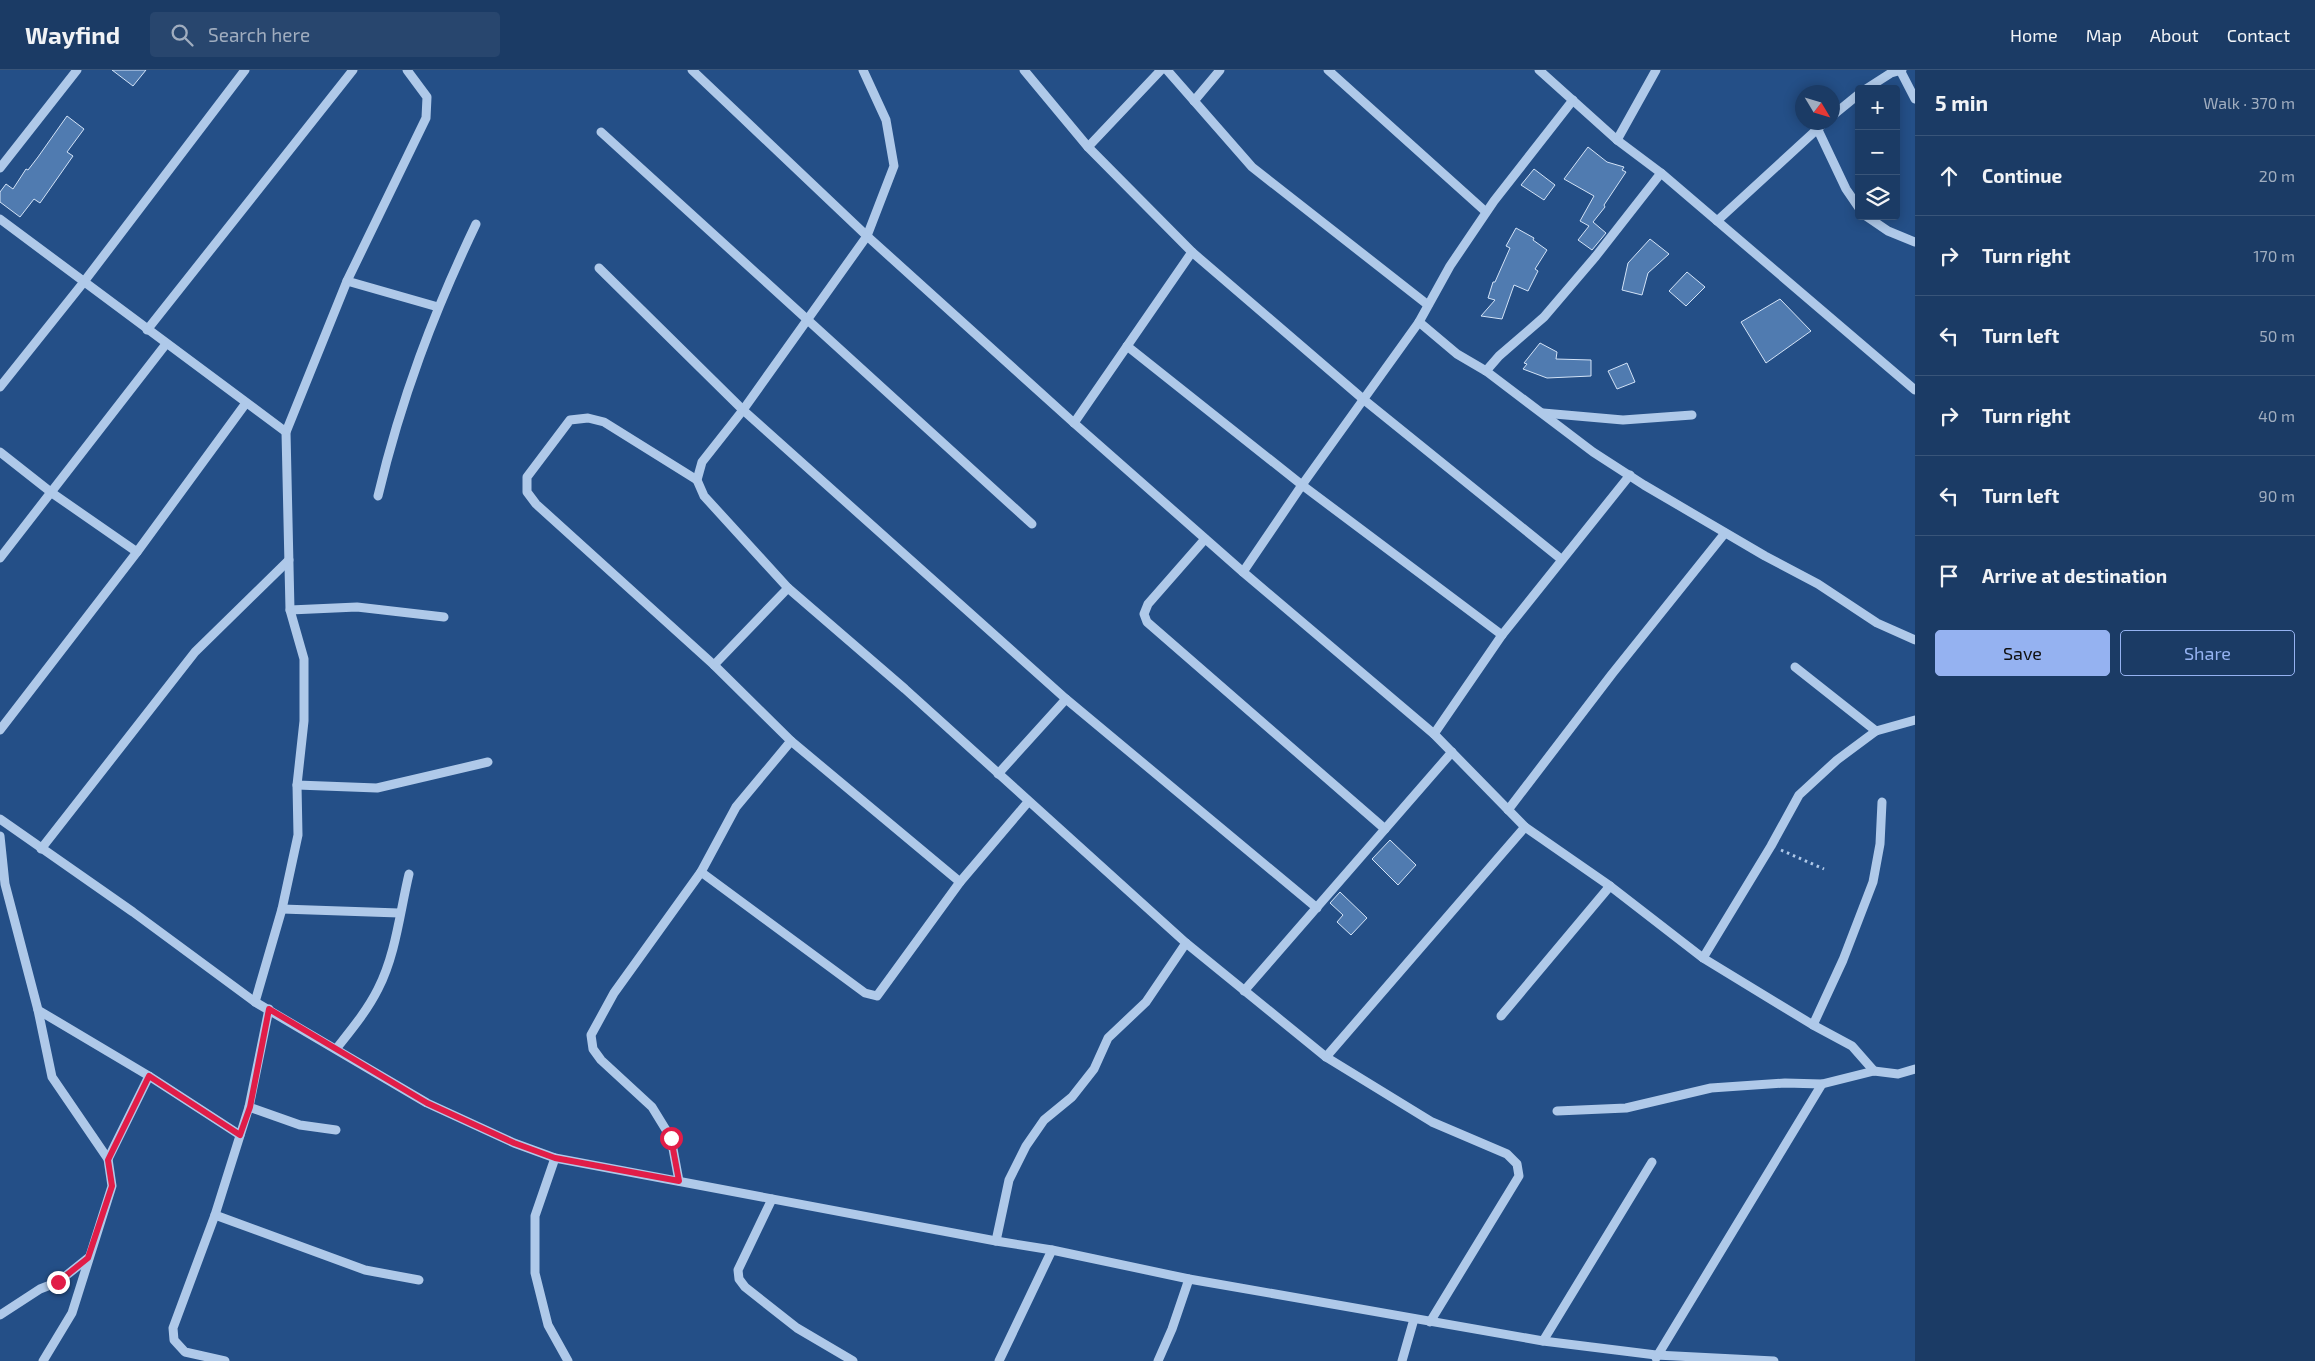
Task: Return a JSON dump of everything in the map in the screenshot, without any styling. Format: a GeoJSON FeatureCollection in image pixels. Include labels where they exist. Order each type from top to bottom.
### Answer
{"type":"FeatureCollection","features":[{"type":"Feature","properties":{"kind":"street"},"geometry":{"type":"LineString","coordinates":[[0,168],[77,70]]}},
{"type":"Feature","properties":{"kind":"street"},"geometry":{"type":"LineString","coordinates":[[0,387],[83,283],[244,70]]}},
{"type":"Feature","properties":{"kind":"street"},"geometry":{"type":"LineString","coordinates":[[147,330],[353,70]]}},
{"type":"Feature","properties":{"kind":"street"},"geometry":{"type":"LineString","coordinates":[[255,1002],[282,910],[298,835],[297,785],[304,721],[304,660],[290,610],[286,432],[347,281],[426,118],[426,96],[407,70]]}},
{"type":"Feature","properties":{"kind":"street"},"geometry":{"type":"LineString","coordinates":[[692,70],[867,236],[1074,423],[1243,572],[1434,734],[1525,826],[1610,886],[1703,958],[1813,1025],[1852,1046],[1874,1071]]}},
{"type":"Feature","properties":{"kind":"street"},"geometry":{"type":"LineString","coordinates":[[696,480],[702,462],[743,410],[867,236],[894,166],[886,120],[863,70]]}},
{"type":"Feature","properties":{"kind":"street"},"geometry":{"type":"LineString","coordinates":[[1024,70],[1088,147],[1192,252],[1363,399],[1561,559]]}},
{"type":"Feature","properties":{"kind":"street"},"geometry":{"type":"LineString","coordinates":[[1088,147],[1161,70]]}},
{"type":"Feature","properties":{"kind":"street"},"geometry":{"type":"LineString","coordinates":[[1167,70],[1252,167],[1428,305]]}},
{"type":"Feature","properties":{"kind":"street"},"geometry":{"type":"LineString","coordinates":[[1194,101],[1220,70]]}},
{"type":"Feature","properties":{"kind":"street"},"geometry":{"type":"LineString","coordinates":[[1328,70],[1486,212]]}},
{"type":"Feature","properties":{"kind":"street"},"geometry":{"type":"LineString","coordinates":[[1617,140],[1656,70]]}},
{"type":"Feature","properties":{"kind":"street"},"geometry":{"type":"LineString","coordinates":[[1872,85],[1890,72],[1901,70],[1915,99]]}},
{"type":"Feature","properties":{"kind":"street"},"geometry":{"type":"LineString","coordinates":[[1543,71],[1617,140],[1660,173],[1915,390]]}},
{"type":"Feature","properties":{"kind":"street"},"geometry":{"type":"LineString","coordinates":[[1840,109],[1855,97]]}},
{"type":"Feature","properties":{"kind":"street"},"geometry":{"type":"LineString","coordinates":[[1243,572],[1302,485],[1419,322],[1486,212],[1573,100]]}},
{"type":"Feature","properties":{"kind":"street"},"geometry":{"type":"LineString","coordinates":[[1717,221],[1818,130],[1846,188],[1855,202]]}},
{"type":"Feature","properties":{"kind":"street"},"geometry":{"type":"LineString","coordinates":[[601,132],[1032,524]]}},
{"type":"Feature","properties":{"kind":"street"},"geometry":{"type":"LineString","coordinates":[[1486,371],[1499,356],[1544,316],[1596,256],[1660,173]]}},
{"type":"Feature","properties":{"kind":"street"},"geometry":{"type":"LineString","coordinates":[[0,219],[83,283],[286,432]]}},
{"type":"Feature","properties":{"kind":"street"},"geometry":{"type":"LineString","coordinates":[[1872,220],[1888,231],[1915,242]]}},
{"type":"Feature","properties":{"kind":"street"},"geometry":{"type":"LineString","coordinates":[[378,496],[391,441],[407,388],[438,307],[476,224]]}},
{"type":"Feature","properties":{"kind":"street"},"geometry":{"type":"LineString","coordinates":[[1074,423],[1192,252]]}},
{"type":"Feature","properties":{"kind":"street"},"geometry":{"type":"LineString","coordinates":[[599,268],[743,410],[1066,699],[1317,908]]}},
{"type":"Feature","properties":{"kind":"street"},"geometry":{"type":"LineString","coordinates":[[347,281],[438,307]]}},
{"type":"Feature","properties":{"kind":"street"},"geometry":{"type":"LineString","coordinates":[[1419,322],[1458,354],[1486,371],[1593,452],[1725,533],[1818,584],[1878,623],[1915,640]]}},
{"type":"Feature","properties":{"kind":"street"},"geometry":{"type":"LineString","coordinates":[[0,558],[166,344]]}},
{"type":"Feature","properties":{"kind":"street"},"geometry":{"type":"LineString","coordinates":[[1126,346],[1302,485],[1502,635]]}},
{"type":"Feature","properties":{"kind":"street"},"geometry":{"type":"LineString","coordinates":[[0,730],[137,552],[246,404]]}},
{"type":"Feature","properties":{"kind":"street"},"geometry":{"type":"LineString","coordinates":[[1542,413],[1623,420],[1692,415]]}},
{"type":"Feature","properties":{"kind":"street"},"geometry":{"type":"LineString","coordinates":[[960,882],[791,741],[714,665],[536,504],[527,492],[527,477],[570,420],[588,418],[604,422],[696,480],[704,496],[788,588],[905,688],[1028,802],[1186,943],[1326,1057],[1432,1122],[1507,1154],[1517,1164],[1519,1176],[1430,1322]]}},
{"type":"Feature","properties":{"kind":"street"},"geometry":{"type":"LineString","coordinates":[[0,452],[52,493],[137,552]]}},
{"type":"Feature","properties":{"kind":"street"},"geometry":{"type":"LineString","coordinates":[[1434,734],[1502,635],[1630,475]]}},
{"type":"Feature","properties":{"kind":"street"},"geometry":{"type":"LineString","coordinates":[[1508,810],[1612,674],[1725,533]]}},
{"type":"Feature","properties":{"kind":"street"},"geometry":{"type":"LineString","coordinates":[[1205,539],[1148,604],[1144,614],[1147,622],[1385,829]]}},
{"type":"Feature","properties":{"kind":"street"},"geometry":{"type":"LineString","coordinates":[[41,849],[195,652],[289,560]]}},
{"type":"Feature","properties":{"kind":"street"},"geometry":{"type":"LineString","coordinates":[[714,665],[788,588]]}},
{"type":"Feature","properties":{"kind":"street"},"geometry":{"type":"LineString","coordinates":[[290,610],[357,607],[444,617]]}},
{"type":"Feature","properties":{"kind":"street"},"geometry":{"type":"LineString","coordinates":[[1795,667],[1876,731]]}},
{"type":"Feature","properties":{"kind":"street"},"geometry":{"type":"LineString","coordinates":[[998,774],[1066,699]]}},
{"type":"Feature","properties":{"kind":"street"},"geometry":{"type":"LineString","coordinates":[[1703,958],[1799,796],[1837,760],[1876,731],[1915,720]]}},
{"type":"Feature","properties":{"kind":"street"},"geometry":{"type":"LineString","coordinates":[[679,1181],[671,1138],[652,1107],[601,1060],[593,1049],[591,1035],[614,993],[701,872],[736,807],[791,741]]}},
{"type":"Feature","properties":{"kind":"street"},"geometry":{"type":"LineString","coordinates":[[1244,991],[1452,752]]}},
{"type":"Feature","properties":{"kind":"street"},"geometry":{"type":"LineString","coordinates":[[297,785],[377,788],[488,762]]}},
{"type":"Feature","properties":{"kind":"street"},"geometry":{"type":"LineString","coordinates":[[701,872],[865,993],[877,996],[960,882],[1028,802]]}},
{"type":"Feature","properties":{"kind":"street"},"geometry":{"type":"LineString","coordinates":[[1813,1025],[1843,960],[1873,882],[1880,844],[1882,802]]}},
{"type":"Feature","properties":{"kind":"street"},"geometry":{"type":"LineString","coordinates":[[0,819],[133,912],[255,1002],[427,1103],[514,1143],[555,1158],[1052,1250],[1189,1279],[1430,1322],[1656,1358],[1774,1361]]}},
{"type":"Feature","properties":{"kind":"street"},"geometry":{"type":"LineString","coordinates":[[1326,1057],[1525,826]]}},
{"type":"Feature","properties":{"kind":"street"},"geometry":{"type":"LineString","coordinates":[[0,836],[5,884],[38,1010],[52,1077],[108,1160],[112,1186],[72,1313],[43,1361]]}},
{"type":"Feature","properties":{"kind":"street"},"geometry":{"type":"LineString","coordinates":[[336,1049],[360,1019],[379,988],[394,948],[399,913],[409,874]]}},
{"type":"Feature","properties":{"kind":"street"},"geometry":{"type":"LineString","coordinates":[[1501,1016],[1610,886]]}},
{"type":"Feature","properties":{"kind":"street"},"geometry":{"type":"LineString","coordinates":[[282,910],[399,913]]}},
{"type":"Feature","properties":{"kind":"street"},"geometry":{"type":"LineString","coordinates":[[996,1241],[1009,1180],[1026,1146],[1044,1120],[1072,1097],[1094,1069],[1108,1038],[1146,1002],[1186,943]]}},
{"type":"Feature","properties":{"kind":"street"},"geometry":{"type":"LineString","coordinates":[[225,1361],[185,1352],[174,1340],[173,1328],[215,1215],[250,1107],[269,1009]]}},
{"type":"Feature","properties":{"kind":"street"},"geometry":{"type":"LineString","coordinates":[[38,1010],[149,1076],[240,1135]]}},
{"type":"Feature","properties":{"kind":"street"},"geometry":{"type":"LineString","coordinates":[[1557,1111],[1626,1108],[1711,1088],[1785,1083],[1822,1084],[1874,1071],[1898,1074],[1915,1069]]}},
{"type":"Feature","properties":{"kind":"street"},"geometry":{"type":"LineString","coordinates":[[108,1160],[149,1076]]}},
{"type":"Feature","properties":{"kind":"street"},"geometry":{"type":"LineString","coordinates":[[1656,1358],[1822,1084]]}},
{"type":"Feature","properties":{"kind":"street"},"geometry":{"type":"LineString","coordinates":[[250,1107],[300,1124],[336,1130]]}},
{"type":"Feature","properties":{"kind":"street"},"geometry":{"type":"LineString","coordinates":[[555,1158],[535,1216],[535,1273],[548,1325],[568,1361]]}},
{"type":"Feature","properties":{"kind":"street"},"geometry":{"type":"LineString","coordinates":[[1543,1340],[1652,1162]]}},
{"type":"Feature","properties":{"kind":"street"},"geometry":{"type":"LineString","coordinates":[[772,1199],[738,1270],[739,1279],[745,1287],[796,1328],[837,1357],[853,1361]]}},
{"type":"Feature","properties":{"kind":"street"},"geometry":{"type":"LineString","coordinates":[[215,1215],[365,1270],[419,1280]]}},
{"type":"Feature","properties":{"kind":"street"},"geometry":{"type":"LineString","coordinates":[[999,1361],[1052,1250]]}},
{"type":"Feature","properties":{"kind":"street"},"geometry":{"type":"LineString","coordinates":[[0,1315],[40,1290],[58,1282],[88,1258]]}},
{"type":"Feature","properties":{"kind":"street"},"geometry":{"type":"LineString","coordinates":[[1158,1361],[1172,1329],[1189,1279]]}},
{"type":"Feature","properties":{"kind":"street"},"geometry":{"type":"LineString","coordinates":[[1402,1361],[1414,1319]]}},
{"type":"Feature","properties":{"kind":"path"},"geometry":{"type":"LineString","coordinates":[[1771,846],[1824,869]]}},
{"type":"Feature","properties":{"kind":"building"},"geometry":{"type":"Polygon","coordinates":[[[112,70],[146,70],[133,86],[112,70]]]}},
{"type":"Feature","properties":{"kind":"building"},"geometry":{"type":"Polygon","coordinates":[[[67,116],[84,129],[67,152],[73,156],[40,203],[34,199],[20,217],[0,202],[0,192],[6,184],[13,189],[67,116]]]}},
{"type":"Feature","properties":{"kind":"building"},"geometry":{"type":"Polygon","coordinates":[[[1588,147],[1607,162],[1624,167],[1622,170],[1626,172],[1604,205],[1605,207],[1593,222],[1606,233],[1592,250],[1578,240],[1589,226],[1580,221],[1594,196],[1564,179],[1588,147]]]}},
{"type":"Feature","properties":{"kind":"building"},"geometry":{"type":"Polygon","coordinates":[[[1534,169],[1555,185],[1544,200],[1521,185],[1534,169]]]}},
{"type":"Feature","properties":{"kind":"building"},"geometry":{"type":"Polygon","coordinates":[[[1516,228],[1534,238],[1533,240],[1547,250],[1535,269],[1538,271],[1528,291],[1514,285],[1502,319],[1481,316],[1495,300],[1488,298],[1493,282],[1495,282],[1510,248],[1506,246],[1516,228]]]}},
{"type":"Feature","properties":{"kind":"building"},"geometry":{"type":"Polygon","coordinates":[[[1650,239],[1669,254],[1648,273],[1642,295],[1622,290],[1628,263],[1650,239]]]}},
{"type":"Feature","properties":{"kind":"building"},"geometry":{"type":"Polygon","coordinates":[[[1687,272],[1705,287],[1686,306],[1669,291],[1687,272]]]}},
{"type":"Feature","properties":{"kind":"building"},"geometry":{"type":"Polygon","coordinates":[[[1780,299],[1811,331],[1766,363],[1741,322],[1780,299]]]}},
{"type":"Feature","properties":{"kind":"building"},"geometry":{"type":"Polygon","coordinates":[[[1540,343],[1557,352],[1556,359],[1591,360],[1591,376],[1547,378],[1523,369],[1527,364],[1524,363],[1540,343]]]}},
{"type":"Feature","properties":{"kind":"building"},"geometry":{"type":"Polygon","coordinates":[[[1627,363],[1635,382],[1617,389],[1608,371],[1627,363]]]}},
{"type":"Feature","properties":{"kind":"building"},"geometry":{"type":"Polygon","coordinates":[[[1390,840],[1416,865],[1398,885],[1372,859],[1390,840]]]}},
{"type":"Feature","properties":{"kind":"building"},"geometry":{"type":"Polygon","coordinates":[[[1340,892],[1367,918],[1351,935],[1337,922],[1343,915],[1330,903],[1340,892]]]}},
{"type":"Feature","properties":{"kind":"route"},"geometry":{"type":"LineString","coordinates":[[58,1282],[88,1258],[112,1186],[108,1160],[149,1076],[240,1135],[250,1107],[269,1009],[427,1103],[514,1143],[555,1158],[679,1181],[671,1138]]}}]}
